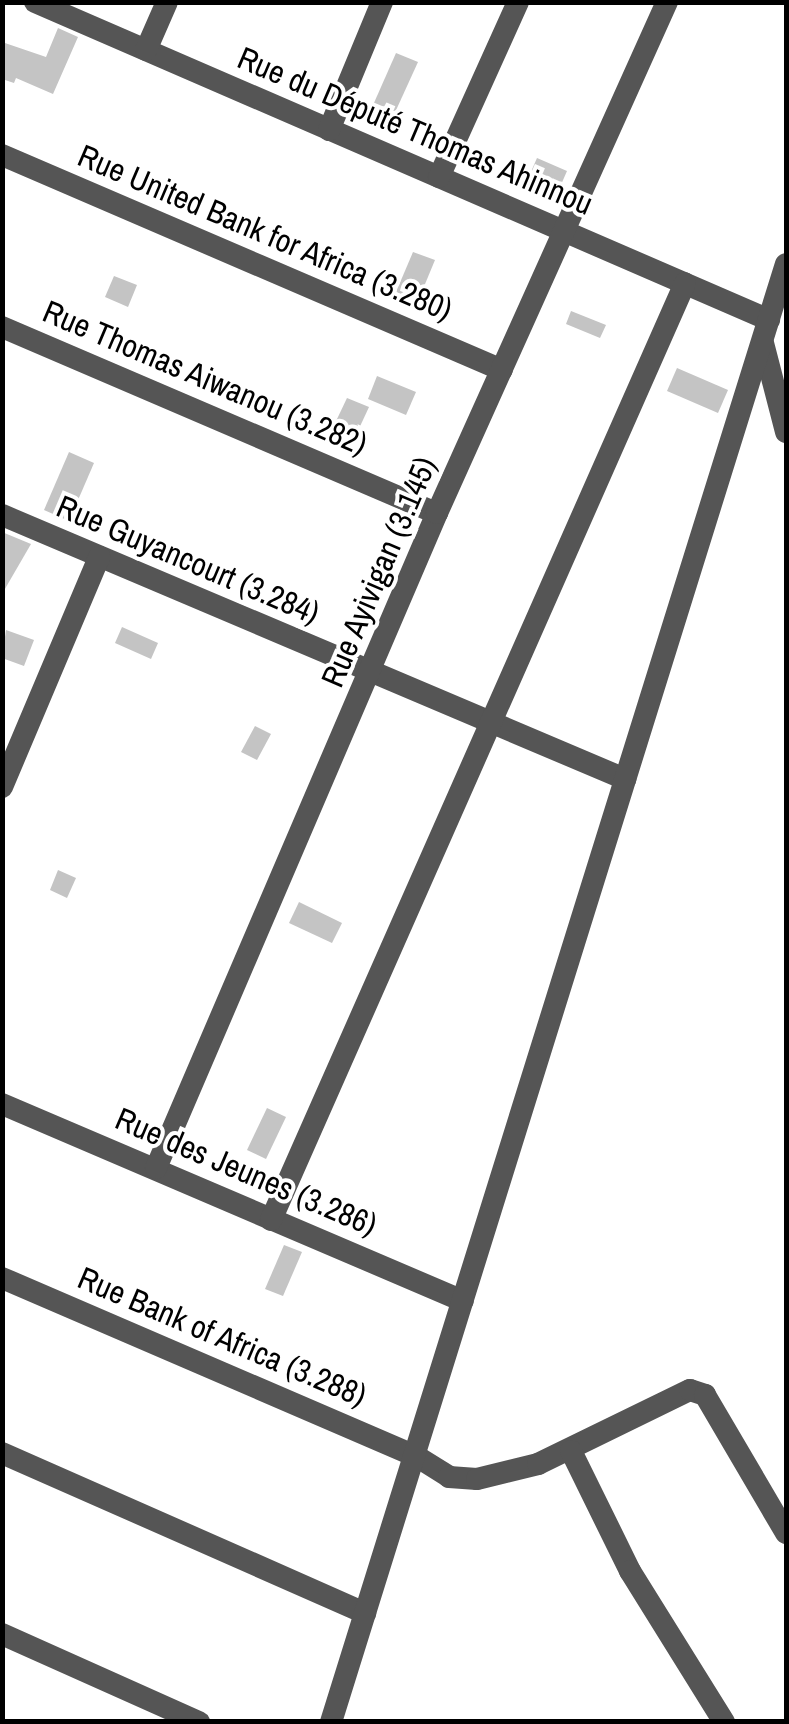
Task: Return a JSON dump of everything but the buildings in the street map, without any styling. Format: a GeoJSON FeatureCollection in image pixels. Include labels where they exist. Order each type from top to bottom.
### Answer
{"type":"FeatureCollection","features":[{"type":"Feature","properties":{"kind":"street","name":"Rue du Député Thomas Ahinnou"},"geometry":{"type":"LineString","coordinates":[[36,2],[685,283],[766,331]]}},
{"type":"Feature","properties":{"kind":"street"},"geometry":{"type":"LineString","coordinates":[[146,50],[167,2]]}},
{"type":"Feature","properties":{"kind":"street"},"geometry":{"type":"LineString","coordinates":[[329,130],[382,2]]}},
{"type":"Feature","properties":{"kind":"street"},"geometry":{"type":"LineString","coordinates":[[439,177],[518,2]]}},
{"type":"Feature","properties":{"kind":"street","name":"Rue Ayivigan (3.145)"},"geometry":{"type":"LineString","coordinates":[[156,1168],[371,676],[437,513],[667,2]]}},
{"type":"Feature","properties":{"kind":"street","name":"Rue United Bank for Africa (3.280)"},"geometry":{"type":"LineString","coordinates":[[2,155],[502,370]]}},
{"type":"Feature","properties":{"kind":"street"},"geometry":{"type":"LineString","coordinates":[[331,1722],[786,264]]}},
{"type":"Feature","properties":{"kind":"street"},"geometry":{"type":"LineString","coordinates":[[271,1220],[685,283]]}},
{"type":"Feature","properties":{"kind":"street","name":"Rue Thomas Aiwanou (3.282)"},"geometry":{"type":"LineString","coordinates":[[2,327],[437,513]]}},
{"type":"Feature","properties":{"kind":"street"},"geometry":{"type":"LineString","coordinates":[[766,331],[786,432]]}},
{"type":"Feature","properties":{"kind":"street","name":"Rue Guyancourt (3.284)"},"geometry":{"type":"LineString","coordinates":[[2,515],[371,676],[625,780]]}},
{"type":"Feature","properties":{"kind":"street"},"geometry":{"type":"LineString","coordinates":[[2,787],[98,557]]}},
{"type":"Feature","properties":{"kind":"street","name":"Rue des Jeunes (3.286)"},"geometry":{"type":"LineString","coordinates":[[2,1104],[463,1300]]}},
{"type":"Feature","properties":{"kind":"street","name":"Rue Bank of Africa (3.288)"},"geometry":{"type":"LineString","coordinates":[[2,1278],[416,1456],[449,1476],[478,1479],[571,1450],[690,1390],[705,1396],[786,1533]]}},
{"type":"Feature","properties":{"kind":"street"},"geometry":{"type":"LineString","coordinates":[[571,1450],[630,1572],[724,1722]]}},
{"type":"Feature","properties":{"kind":"street"},"geometry":{"type":"LineString","coordinates":[[2,1454],[365,1613]]}},
{"type":"Feature","properties":{"kind":"street"},"geometry":{"type":"LineString","coordinates":[[2,1634],[199,1722]]}}]}
